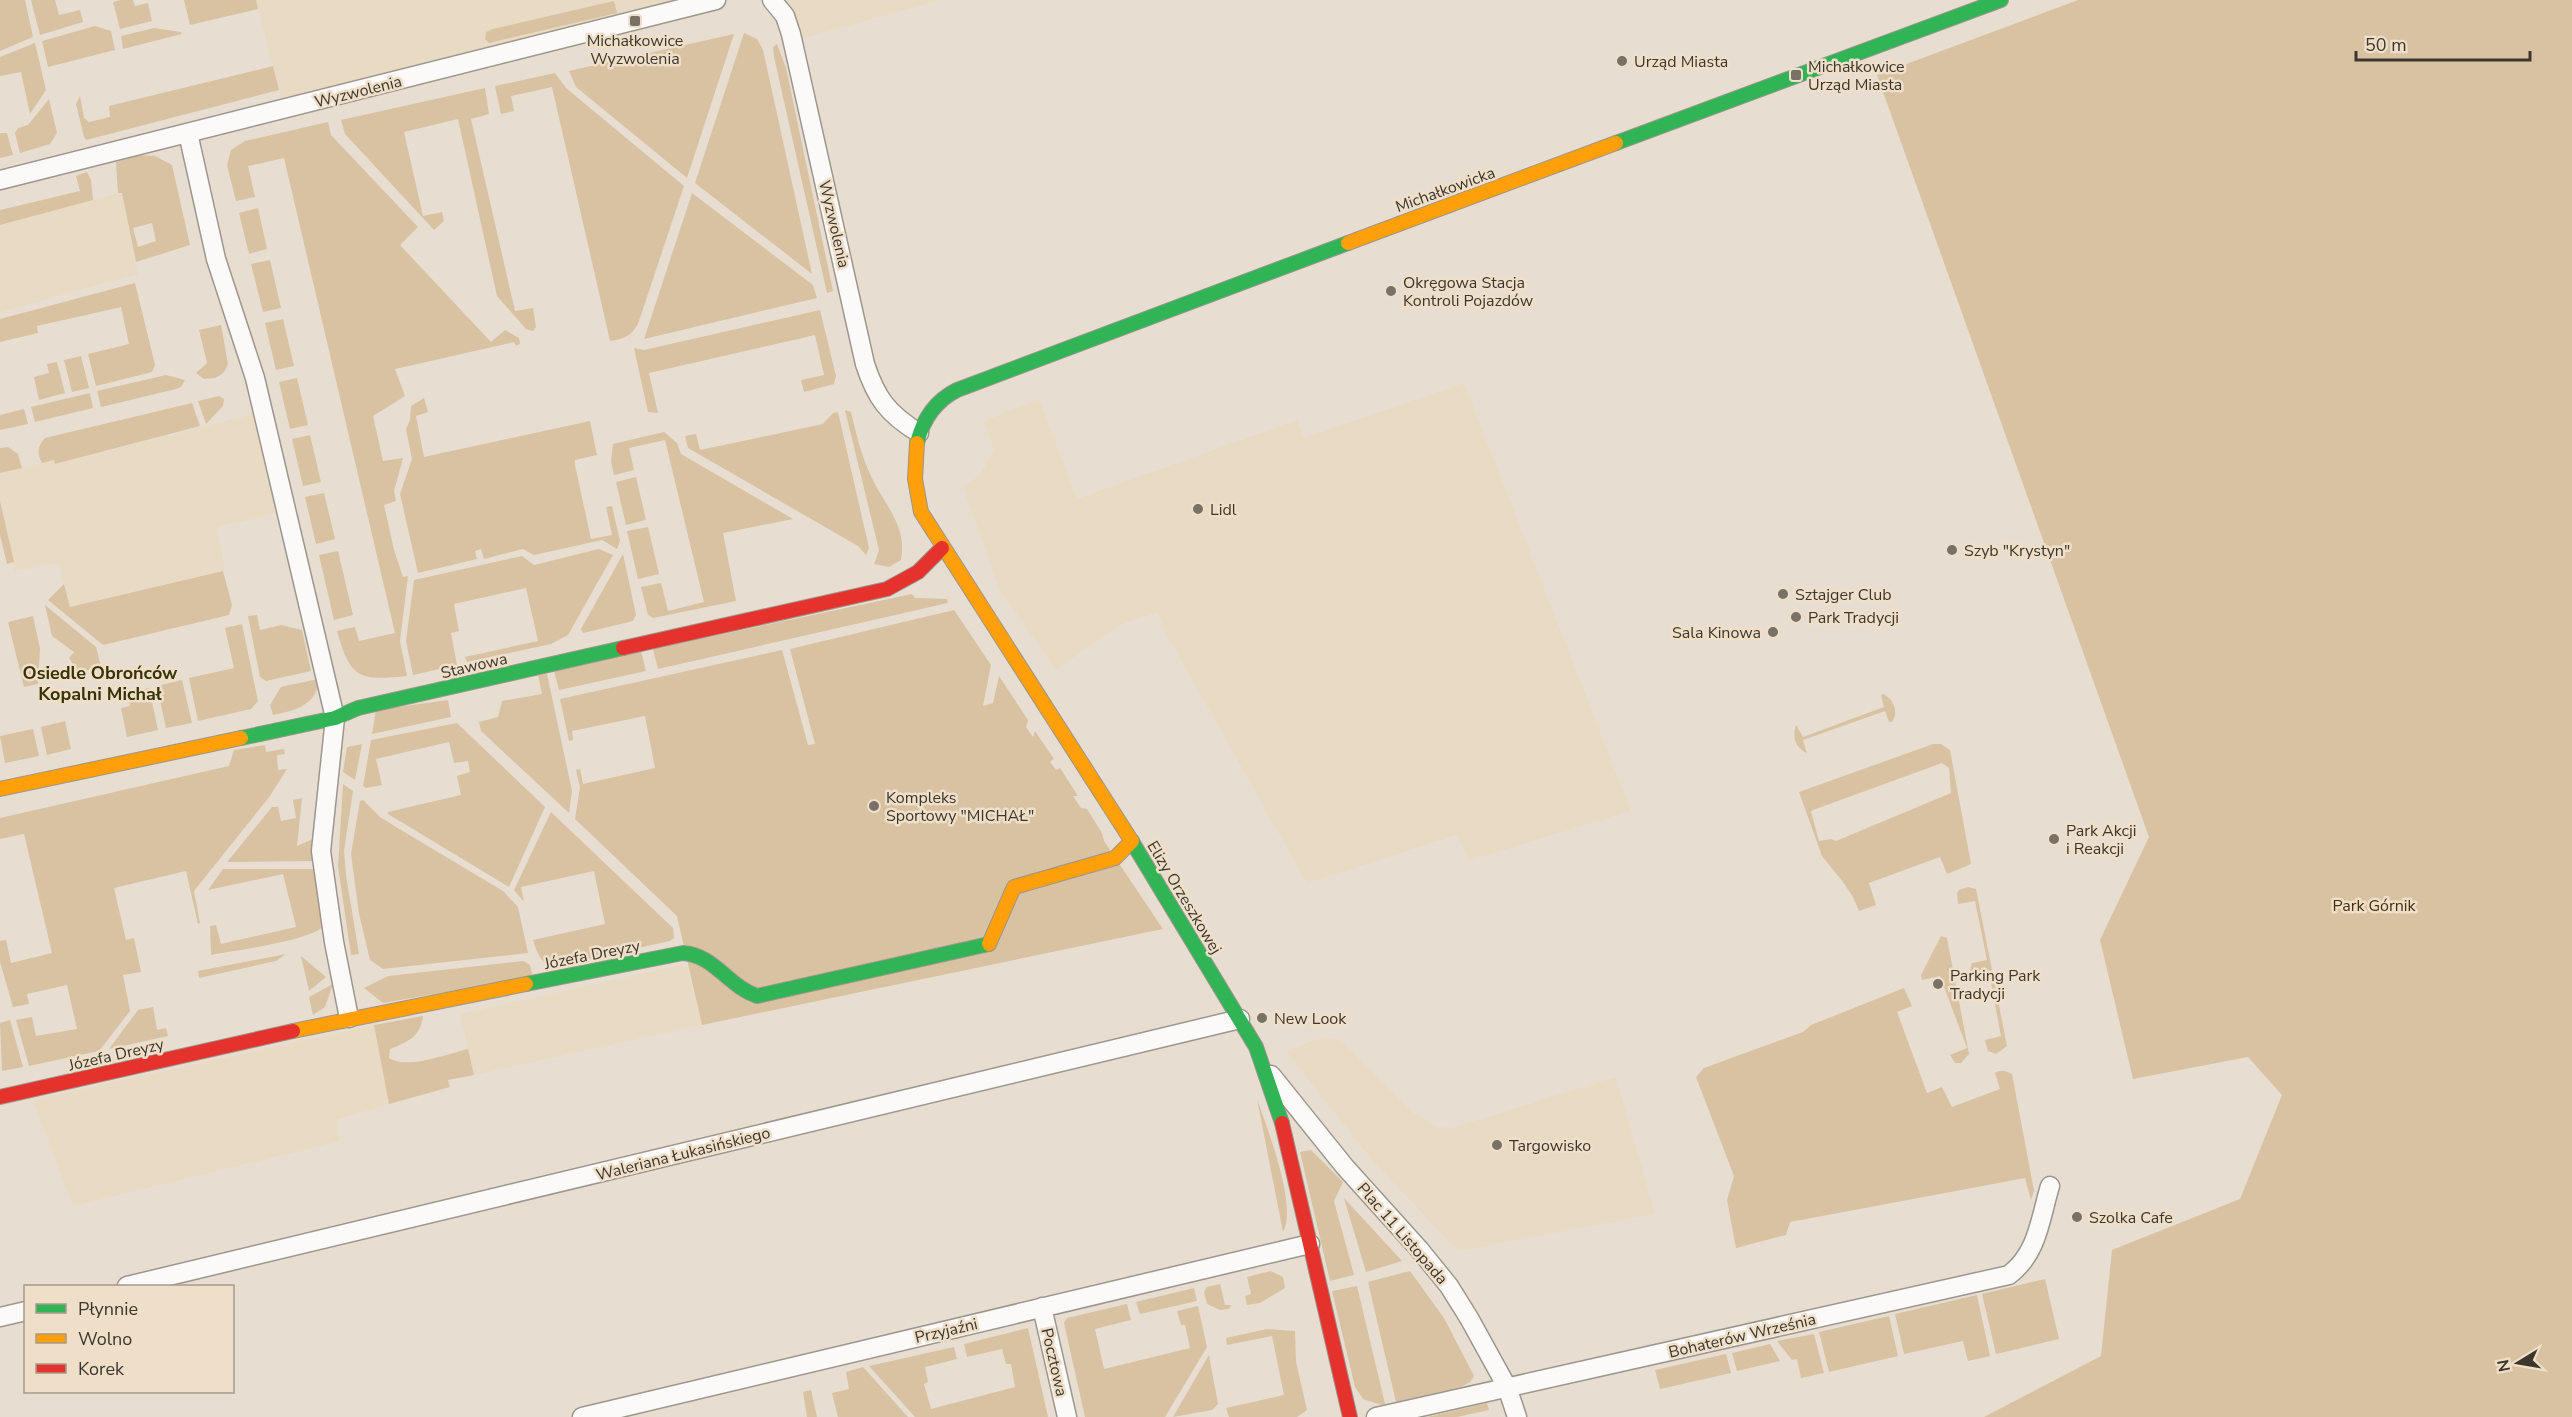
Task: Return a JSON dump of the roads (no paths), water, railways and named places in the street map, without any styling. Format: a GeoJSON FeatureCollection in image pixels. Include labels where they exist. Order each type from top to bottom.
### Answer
{"type":"FeatureCollection","features":[{"type":"Feature","properties":{"kind":"street","name":"Wyzwolenia"},"geometry":{"type":"LineString","coordinates":[[0,180],[716,0]]}},
{"type":"Feature","properties":{"kind":"street","name":"Wyzwolenia"},"geometry":{"type":"LineString","coordinates":[[772,0],[785,16],[791,34],[865,364],[872,386],[880,400],[899,421],[919,433]]}},
{"type":"Feature","properties":{"kind":"street","name":"Michałkowicka"},"geometry":{"type":"LineString","coordinates":[[919,433],[930,412],[951,393],[977,381],[2001,0]]}},
{"type":"Feature","properties":{"kind":"street"},"geometry":{"type":"LineString","coordinates":[[188,133],[216,259],[255,378],[334,718],[321,851],[334,942],[349,1018]]}},
{"type":"Feature","properties":{"kind":"street","name":"Elizy Orzeszkowej"},"geometry":{"type":"LineString","coordinates":[[919,433],[912,458],[914,484],[921,512],[1132,841],[1240,1019],[1263,1065],[1280,1114],[1350,1417]]}},
{"type":"Feature","properties":{"kind":"street","name":"Stawowa"},"geometry":{"type":"LineString","coordinates":[[0,789],[334,718],[358,708],[887,589],[918,572],[942,548]]}},
{"type":"Feature","properties":{"kind":"street","name":"Józefa Dreyzy"},"geometry":{"type":"LineString","coordinates":[[0,1098],[349,1018],[690,952],[704,958],[744,992],[764,995],[990,944],[1014,887],[1115,858],[1132,841]]}},
{"type":"Feature","properties":{"kind":"street","name":"Waleriana Łukasińskiego"},"geometry":{"type":"LineString","coordinates":[[135,1285],[1240,1019]]}},
{"type":"Feature","properties":{"kind":"street","name":"Plac 11 Listopada"},"geometry":{"type":"LineString","coordinates":[[1263,1065],[1345,1167],[1449,1286],[1507,1387],[1516,1417]]}},
{"type":"Feature","properties":{"kind":"street","name":"Bohaterów Września"},"geometry":{"type":"LineString","coordinates":[[1376,1417],[2009,1275],[2023,1265],[2031,1251],[2050,1186]]}},
{"type":"Feature","properties":{"kind":"street","name":"Przyjaźni"},"geometry":{"type":"LineString","coordinates":[[582,1417],[1310,1244]]}},
{"type":"Feature","properties":{"kind":"street","name":"Pocztowa"},"geometry":{"type":"LineString","coordinates":[[1042,1307],[1067,1417]]}},
{"type":"Feature","properties":{"kind":"street"},"geometry":{"type":"LineString","coordinates":[[0,1317],[24,1311]]}},
{"type":"Feature","properties":{"kind":"place","name":"Michałkowice Wyzwolenia"},"geometry":{"type":"Point","coordinates":[635,21]}},
{"type":"Feature","properties":{"kind":"place","name":"Urząd Miasta"},"geometry":{"type":"Point","coordinates":[1622,61]}},
{"type":"Feature","properties":{"kind":"place","name":"Michałkowice Urząd Miasta"},"geometry":{"type":"Point","coordinates":[1796,75]}},
{"type":"Feature","properties":{"kind":"place","name":"Okręgowa Stacja Kontroli Pojazdów"},"geometry":{"type":"Point","coordinates":[1391,291]}},
{"type":"Feature","properties":{"kind":"place","name":"Lidl"},"geometry":{"type":"Point","coordinates":[1198,509]}},
{"type":"Feature","properties":{"kind":"place","name":"Szyb \"Krystyn\""},"geometry":{"type":"Point","coordinates":[1952,550]}},
{"type":"Feature","properties":{"kind":"place","name":"Sztajger Club"},"geometry":{"type":"Point","coordinates":[1783,594]}},
{"type":"Feature","properties":{"kind":"place","name":"Park Tradycji"},"geometry":{"type":"Point","coordinates":[1796,617]}},
{"type":"Feature","properties":{"kind":"place","name":"Sala Kinowa"},"geometry":{"type":"Point","coordinates":[1773,632]}},
{"type":"Feature","properties":{"kind":"place","name":"Kompleks Sportowy \"MICHAŁ\""},"geometry":{"type":"Point","coordinates":[874,806]}},
{"type":"Feature","properties":{"kind":"place","name":"Park Akcji i Reakcji"},"geometry":{"type":"Point","coordinates":[2054,839]}},
{"type":"Feature","properties":{"kind":"place","name":"Parking Park Tradycji"},"geometry":{"type":"Point","coordinates":[1938,984]}},
{"type":"Feature","properties":{"kind":"place","name":"New Look"},"geometry":{"type":"Point","coordinates":[1262,1018]}},
{"type":"Feature","properties":{"kind":"place","name":"Targowisko"},"geometry":{"type":"Point","coordinates":[1497,1145]}},
{"type":"Feature","properties":{"kind":"place","name":"Szolka Cafe"},"geometry":{"type":"Point","coordinates":[2077,1217]}},
{"type":"Feature","properties":{"kind":"district","name":"Osiedle Obrońców Kopalni Michał"},"geometry":{"type":"Point","coordinates":[100,683]}},
{"type":"Feature","properties":{"kind":"park label","name":"Park Górnik"},"geometry":{"type":"Point","coordinates":[2374,905]}}]}
